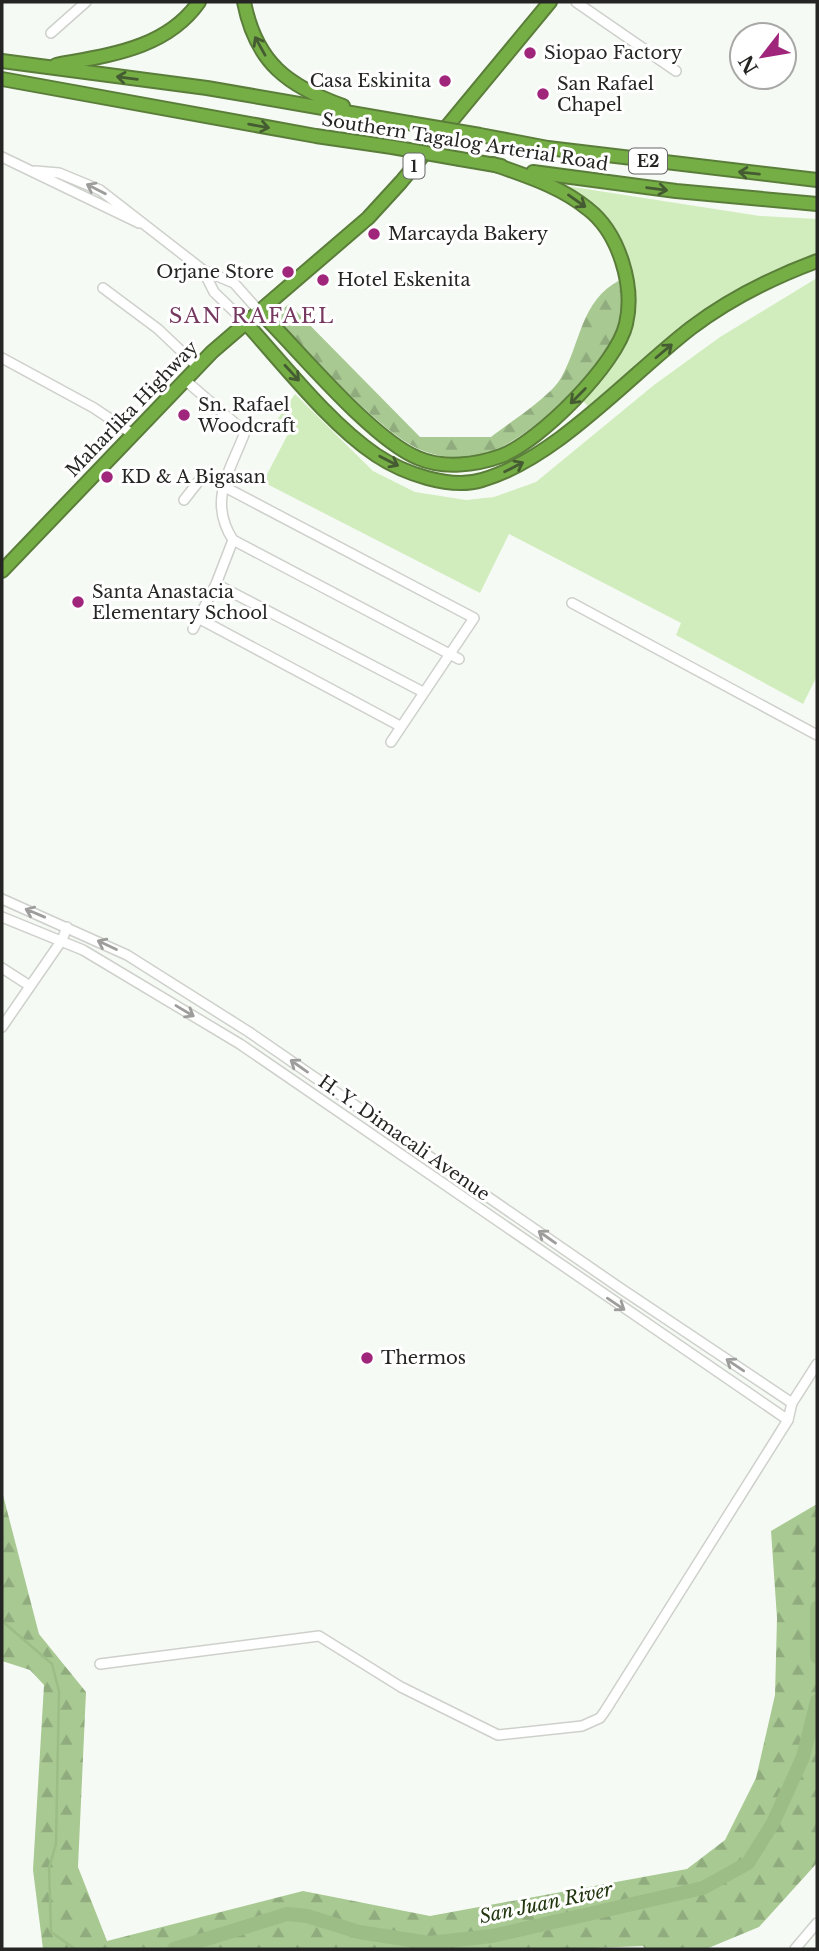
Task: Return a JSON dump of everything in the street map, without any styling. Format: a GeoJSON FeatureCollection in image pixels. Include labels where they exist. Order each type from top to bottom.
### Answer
{"type":"FeatureCollection","features":[{"type":"Feature","properties":{"kind":"highway"},"geometry":{"type":"LineString","coordinates":[[40,67],[113,54],[155,41],[172,30],[199,2]]}},
{"type":"Feature","properties":{"kind":"highway"},"geometry":{"type":"LineString","coordinates":[[244,2],[256,41],[270,64],[286,79],[308,93],[377,118]]}},
{"type":"Feature","properties":{"kind":"highway"},"geometry":{"type":"LineString","coordinates":[[530,2],[545,7]]}},
{"type":"Feature","properties":{"kind":"highway","name":"Maharlika Highway"},"geometry":{"type":"LineString","coordinates":[[2,571],[131,433],[198,367],[368,218],[401,182],[545,7]]}},
{"type":"Feature","properties":{"kind":"highway","name":"E2"},"geometry":{"type":"LineString","coordinates":[[2,61],[40,67]]}},
{"type":"Feature","properties":{"kind":"highway","name":"Southern Tagalog Arterial Road"},"geometry":{"type":"LineString","coordinates":[[40,67],[195,87],[548,148],[817,180]]}},
{"type":"Feature","properties":{"kind":"highway","name":"Southern Tagalog Arterial Road"},"geometry":{"type":"LineString","coordinates":[[2,79],[460,159],[676,191],[817,205]]}},
{"type":"Feature","properties":{"kind":"highway"},"geometry":{"type":"LineString","coordinates":[[259,311],[387,439],[418,458],[445,464],[476,463],[504,455],[535,435],[592,382],[615,351],[626,324],[628,293],[621,259],[610,234],[590,210],[542,181],[493,164]]}},
{"type":"Feature","properties":{"kind":"highway"},"geometry":{"type":"LineString","coordinates":[[246,323],[339,423],[376,455],[410,472],[449,481],[480,481],[537,455],[693,327],[772,280],[817,261]]}},
{"type":"Feature","properties":{"kind":"street"},"geometry":{"type":"LineString","coordinates":[[51,33],[86,2]]}},
{"type":"Feature","properties":{"kind":"street"},"geometry":{"type":"LineString","coordinates":[[576,2],[676,71]]}},
{"type":"Feature","properties":{"kind":"street"},"geometry":{"type":"LineString","coordinates":[[2,157],[35,171],[115,214],[147,226]]}},
{"type":"Feature","properties":{"kind":"street"},"geometry":{"type":"LineString","coordinates":[[35,171],[59,173],[100,190],[203,270],[234,284],[259,311]]}},
{"type":"Feature","properties":{"kind":"street"},"geometry":{"type":"LineString","coordinates":[[203,270],[222,300],[246,323]]}},
{"type":"Feature","properties":{"kind":"street"},"geometry":{"type":"LineString","coordinates":[[222,300],[234,284]]}},
{"type":"Feature","properties":{"kind":"street"},"geometry":{"type":"LineString","coordinates":[[103,288],[158,328],[198,367]]}},
{"type":"Feature","properties":{"kind":"street"},"geometry":{"type":"LineString","coordinates":[[2,358],[94,408],[131,433]]}},
{"type":"Feature","properties":{"kind":"street"},"geometry":{"type":"LineString","coordinates":[[185,380],[245,432],[221,485],[226,530],[233,540],[454,656]]}},
{"type":"Feature","properties":{"kind":"street"},"geometry":{"type":"LineString","coordinates":[[184,500],[202,477],[208,475],[221,485],[474,618],[454,656],[423,692],[391,742]]}},
{"type":"Feature","properties":{"kind":"street"},"geometry":{"type":"LineString","coordinates":[[193,629],[216,584],[233,540]]}},
{"type":"Feature","properties":{"kind":"street"},"geometry":{"type":"LineString","coordinates":[[216,584],[423,692]]}},
{"type":"Feature","properties":{"kind":"street"},"geometry":{"type":"LineString","coordinates":[[572,603],[817,735]]}},
{"type":"Feature","properties":{"kind":"street"},"geometry":{"type":"LineString","coordinates":[[198,618],[400,726]]}},
{"type":"Feature","properties":{"kind":"street","name":"H. Y. Dimacali Avenue"},"geometry":{"type":"LineString","coordinates":[[2,899],[127,955],[249,1032],[792,1403]]}},
{"type":"Feature","properties":{"kind":"street","name":"H. Y. Dimacali Avenue"},"geometry":{"type":"LineString","coordinates":[[2,917],[62,940],[240,1044],[788,1420]]}},
{"type":"Feature","properties":{"kind":"street"},"geometry":{"type":"LineString","coordinates":[[2,1027],[62,940],[67,927]]}},
{"type":"Feature","properties":{"kind":"street"},"geometry":{"type":"LineString","coordinates":[[2,968],[30,986]]}},
{"type":"Feature","properties":{"kind":"street"},"geometry":{"type":"LineString","coordinates":[[240,1044],[249,1032]]}},
{"type":"Feature","properties":{"kind":"street"},"geometry":{"type":"LineString","coordinates":[[100,1664],[319,1636],[401,1687],[498,1735],[593,1723],[605,1711],[788,1420],[792,1403],[817,1364]]}},
{"type":"Feature","properties":{"kind":"street"},"geometry":{"type":"LineString","coordinates":[[795,1949],[817,1923]]}},
{"type":"Feature","properties":{"kind":"green space"},"geometry":{"type":"Polygon","coordinates":[[[560,185],[760,216],[817,219],[817,256],[657,350],[588,406],[582,400],[630,314],[617,239],[560,185]]]}},
{"type":"Feature","properties":{"kind":"green space"},"geometry":{"type":"Polygon","coordinates":[[[817,278],[817,676],[803,704],[676,635],[681,623],[509,534],[480,593],[263,482],[288,434],[275,423],[295,394],[373,471],[415,492],[466,500],[494,497],[536,482],[654,385],[720,337],[817,278]]]}},
{"type":"Feature","properties":{"kind":"green space"},"geometry":{"type":"Polygon","coordinates":[[[620,280],[620,327],[613,343],[586,380],[528,431],[493,451],[476,456],[439,455],[405,442],[351,396],[281,321],[282,310],[289,304],[420,437],[491,437],[539,402],[555,386],[568,365],[589,311],[607,289],[620,280]]]}},
{"type":"Feature","properties":{"kind":"green space"},"geometry":{"type":"Polygon","coordinates":[[[2,1491],[39,1634],[86,1692],[78,1867],[107,1941],[303,1891],[430,1916],[687,1869],[725,1840],[756,1778],[775,1695],[777,1618],[771,1531],[817,1504],[817,1863],[759,1927],[706,1949],[645,1949],[643,1946],[568,1949],[43,1949],[33,1870],[44,1685],[30,1670],[2,1661],[2,1491]]]}},
{"type":"Feature","properties":{"kind":"waterway","name":"San Juan River"},"geometry":{"type":"LineString","coordinates":[[817,1608],[817,1657]]}},
{"type":"Feature","properties":{"kind":"waterway"},"geometry":{"type":"LineString","coordinates":[[2,1621],[52,1664],[59,1691],[56,1844],[49,1868],[51,1932],[75,1949]]}},
{"type":"Feature","properties":{"kind":"waterway","name":"San Juan River"},"geometry":{"type":"LineString","coordinates":[[174,1949],[287,1914],[307,1916],[359,1932],[429,1943],[492,1936],[703,1888],[748,1863],[773,1823],[803,1757],[817,1701]]}},
{"type":"Feature","properties":{"kind":"place","name":"Siopao Factory"},"geometry":{"type":"Point","coordinates":[530,53]}},
{"type":"Feature","properties":{"kind":"place","name":"Casa Eskinita"},"geometry":{"type":"Point","coordinates":[445,81]}},
{"type":"Feature","properties":{"kind":"place","name":"San Rafael Chapel"},"geometry":{"type":"Point","coordinates":[543,94]}},
{"type":"Feature","properties":{"kind":"place","name":"Marcayda Bakery"},"geometry":{"type":"Point","coordinates":[374,234]}},
{"type":"Feature","properties":{"kind":"place","name":"Orjane Store"},"geometry":{"type":"Point","coordinates":[288,272]}},
{"type":"Feature","properties":{"kind":"place","name":"Hotel Eskenita"},"geometry":{"type":"Point","coordinates":[323,280]}},
{"type":"Feature","properties":{"kind":"place","name":"Sn. Rafael Woodcraft"},"geometry":{"type":"Point","coordinates":[184,415]}},
{"type":"Feature","properties":{"kind":"place","name":"KD & A Bigasan"},"geometry":{"type":"Point","coordinates":[107,477]}},
{"type":"Feature","properties":{"kind":"place","name":"Santa Anastacia Elementary School"},"geometry":{"type":"Point","coordinates":[78,602]}},
{"type":"Feature","properties":{"kind":"place","name":"Thermos"},"geometry":{"type":"Point","coordinates":[367,1358]}},
{"type":"Feature","properties":{"kind":"district","name":"SAN RAFAEL"},"geometry":{"type":"Point","coordinates":[252,316]}}]}
